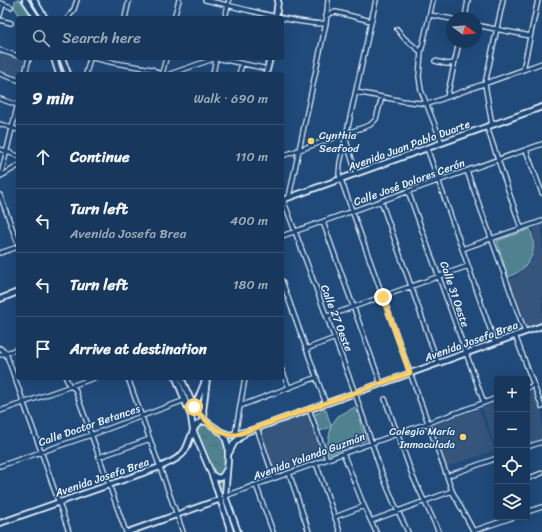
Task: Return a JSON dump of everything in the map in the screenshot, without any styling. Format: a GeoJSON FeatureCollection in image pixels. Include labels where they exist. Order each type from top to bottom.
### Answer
{"type":"FeatureCollection","features":[{"type":"Feature","properties":{"kind":"main road"},"geometry":{"type":"LineString","coordinates":[[25,0],[35,16]]}},
{"type":"Feature","properties":{"kind":"main road"},"geometry":{"type":"LineString","coordinates":[[34,0],[44,16]]}},
{"type":"Feature","properties":{"kind":"main road"},"geometry":{"type":"LineString","coordinates":[[276,16],[278,0]]}},
{"type":"Feature","properties":{"kind":"main road"},"geometry":{"type":"LineString","coordinates":[[55,60],[58,72]]}},
{"type":"Feature","properties":{"kind":"main road"},"geometry":{"type":"LineString","coordinates":[[63,60],[67,72]]}},
{"type":"Feature","properties":{"kind":"main road"},"geometry":{"type":"LineString","coordinates":[[266,72],[270,60]]}},
{"type":"Feature","properties":{"kind":"main road","name":"Avenida Juan Pablo Duarte"},"geometry":{"type":"LineString","coordinates":[[284,199],[542,107]]}},
{"type":"Feature","properties":{"kind":"main road"},"geometry":{"type":"LineString","coordinates":[[0,299],[16,293]]}},
{"type":"Feature","properties":{"kind":"main road","name":"Avenida Josefa Brea"},"geometry":{"type":"LineString","coordinates":[[236,435],[542,326]]}},
{"type":"Feature","properties":{"kind":"main road"},"geometry":{"type":"LineString","coordinates":[[177,380],[185,400],[193,430],[212,475],[231,532]]}},
{"type":"Feature","properties":{"kind":"main road"},"geometry":{"type":"LineString","coordinates":[[182,380],[194,407],[207,422],[227,435],[236,435]]}},
{"type":"Feature","properties":{"kind":"main road"},"geometry":{"type":"LineString","coordinates":[[190,416],[206,380]]}},
{"type":"Feature","properties":{"kind":"main road"},"geometry":{"type":"LineString","coordinates":[[207,380],[202,411],[207,422]]}},
{"type":"Feature","properties":{"kind":"main road"},"geometry":{"type":"LineString","coordinates":[[186,392],[190,396],[195,397],[200,393]]}},
{"type":"Feature","properties":{"kind":"main road"},"geometry":{"type":"LineString","coordinates":[[193,430],[198,423],[203,421],[207,422]]}},
{"type":"Feature","properties":{"kind":"main road","name":"Avenida Josefa Brea"},"geometry":{"type":"LineString","coordinates":[[0,523],[160,467],[177,459],[184,451],[193,430]]}},
{"type":"Feature","properties":{"kind":"main road"},"geometry":{"type":"LineString","coordinates":[[219,430],[223,434],[228,447],[228,467],[225,496],[238,532]]}},
{"type":"Feature","properties":{"kind":"main road","name":"Avenida Josefa Brea"},"geometry":{"type":"LineString","coordinates":[[228,460],[234,443],[249,431]]}},
{"type":"Feature","properties":{"kind":"main road"},"geometry":{"type":"LineString","coordinates":[[212,475],[218,478],[222,476],[228,467]]}},
{"type":"Feature","properties":{"kind":"main road","name":"Avenida Yolanda Guzmán"},"geometry":{"type":"LineString","coordinates":[[127,532],[225,496]]}},
{"type":"Feature","properties":{"kind":"street"},"geometry":{"type":"LineString","coordinates":[[69,16],[77,0]]}},
{"type":"Feature","properties":{"kind":"street"},"geometry":{"type":"LineString","coordinates":[[125,16],[129,0]]}},
{"type":"Feature","properties":{"kind":"street"},"geometry":{"type":"LineString","coordinates":[[175,16],[179,0]]}},
{"type":"Feature","properties":{"kind":"street"},"geometry":{"type":"LineString","coordinates":[[205,0],[272,16]]}},
{"type":"Feature","properties":{"kind":"street"},"geometry":{"type":"LineString","coordinates":[[225,16],[229,0]]}},
{"type":"Feature","properties":{"kind":"street"},"geometry":{"type":"LineString","coordinates":[[289,197],[326,23],[328,0]]}},
{"type":"Feature","properties":{"kind":"street"},"geometry":{"type":"LineString","coordinates":[[376,0],[340,163],[339,170],[341,179],[452,491],[473,532],[506,520]]}},
{"type":"Feature","properties":{"kind":"street"},"geometry":{"type":"LineString","coordinates":[[433,0],[421,52],[419,77],[420,84],[442,143]]}},
{"type":"Feature","properties":{"kind":"street"},"geometry":{"type":"LineString","coordinates":[[465,12],[468,0]]}},
{"type":"Feature","properties":{"kind":"street"},"geometry":{"type":"LineString","coordinates":[[492,125],[489,115],[485,84],[503,0]]}},
{"type":"Feature","properties":{"kind":"street"},"geometry":{"type":"LineString","coordinates":[[523,70],[538,0]]}},
{"type":"Feature","properties":{"kind":"street"},"geometry":{"type":"LineString","coordinates":[[0,15],[1,4],[11,6]]}},
{"type":"Feature","properties":{"kind":"street"},"geometry":{"type":"LineString","coordinates":[[326,16],[336,12],[372,21]]}},
{"type":"Feature","properties":{"kind":"street"},"geometry":{"type":"LineString","coordinates":[[430,15],[446,18]]}},
{"type":"Feature","properties":{"kind":"street"},"geometry":{"type":"LineString","coordinates":[[284,18],[318,24],[326,23]]}},
{"type":"Feature","properties":{"kind":"street"},"geometry":{"type":"LineString","coordinates":[[0,20],[11,23]]}},
{"type":"Feature","properties":{"kind":"street"},"geometry":{"type":"LineString","coordinates":[[482,26],[530,36]]}},
{"type":"Feature","properties":{"kind":"street"},"geometry":{"type":"LineString","coordinates":[[397,29],[404,38],[421,52]]}},
{"type":"Feature","properties":{"kind":"street"},"geometry":{"type":"LineString","coordinates":[[447,97],[458,48]]}},
{"type":"Feature","properties":{"kind":"street"},"geometry":{"type":"LineString","coordinates":[[0,50],[16,55]]}},
{"type":"Feature","properties":{"kind":"street"},"geometry":{"type":"LineString","coordinates":[[25,72],[27,60]]}},
{"type":"Feature","properties":{"kind":"street"},"geometry":{"type":"LineString","coordinates":[[87,72],[91,60]]}},
{"type":"Feature","properties":{"kind":"street"},"geometry":{"type":"LineString","coordinates":[[102,60],[152,69],[156,72]]}},
{"type":"Feature","properties":{"kind":"street"},"geometry":{"type":"LineString","coordinates":[[160,72],[165,60]]}},
{"type":"Feature","properties":{"kind":"street"},"geometry":{"type":"LineString","coordinates":[[176,72],[210,60]]}},
{"type":"Feature","properties":{"kind":"street"},"geometry":{"type":"LineString","coordinates":[[213,72],[216,60]]}},
{"type":"Feature","properties":{"kind":"street"},"geometry":{"type":"LineString","coordinates":[[225,60],[263,68]]}},
{"type":"Feature","properties":{"kind":"street"},"geometry":{"type":"LineString","coordinates":[[435,61],[447,64],[454,63]]}},
{"type":"Feature","properties":{"kind":"street"},"geometry":{"type":"LineString","coordinates":[[356,92],[428,104],[542,63]]}},
{"type":"Feature","properties":{"kind":"street"},"geometry":{"type":"LineString","coordinates":[[240,72],[242,64]]}},
{"type":"Feature","properties":{"kind":"street"},"geometry":{"type":"LineString","coordinates":[[0,74],[16,79]]}},
{"type":"Feature","properties":{"kind":"street"},"geometry":{"type":"LineString","coordinates":[[284,155],[370,125],[376,119],[382,97]]}},
{"type":"Feature","properties":{"kind":"street"},"geometry":{"type":"LineString","coordinates":[[0,99],[16,103]]}},
{"type":"Feature","properties":{"kind":"street"},"geometry":{"type":"LineString","coordinates":[[0,176],[16,112]]}},
{"type":"Feature","properties":{"kind":"street"},"geometry":{"type":"LineString","coordinates":[[0,124],[16,129]]}},
{"type":"Feature","properties":{"kind":"street"},"geometry":{"type":"LineString","coordinates":[[487,127],[521,228]]}},
{"type":"Feature","properties":{"kind":"street"},"geometry":{"type":"LineString","coordinates":[[346,139],[356,173]]}},
{"type":"Feature","properties":{"kind":"street","name":"Calle José Dolores Cerón"},"geometry":{"type":"LineString","coordinates":[[284,235],[542,144]]}},
{"type":"Feature","properties":{"kind":"street"},"geometry":{"type":"LineString","coordinates":[[427,148],[495,343]]}},
{"type":"Feature","properties":{"kind":"street"},"geometry":{"type":"LineString","coordinates":[[0,149],[16,155]]}},
{"type":"Feature","properties":{"kind":"street"},"geometry":{"type":"LineString","coordinates":[[526,150],[542,193]]}},
{"type":"Feature","properties":{"kind":"street"},"geometry":{"type":"LineString","coordinates":[[0,176],[16,167]]}},
{"type":"Feature","properties":{"kind":"street"},"geometry":{"type":"LineString","coordinates":[[467,171],[493,239],[525,332]]}},
{"type":"Feature","properties":{"kind":"street","name":"Calle 31 Oeste"},"geometry":{"type":"LineString","coordinates":[[408,191],[484,403]]}},
{"type":"Feature","properties":{"kind":"street"},"geometry":{"type":"LineString","coordinates":[[0,195],[16,239]]}},
{"type":"Feature","properties":{"kind":"street"},"geometry":{"type":"LineString","coordinates":[[381,201],[438,363]]}},
{"type":"Feature","properties":{"kind":"street","name":"Calle 27 Oeste"},"geometry":{"type":"LineString","coordinates":[[284,205],[328,316],[382,474],[408,532]]}},
{"type":"Feature","properties":{"kind":"street"},"geometry":{"type":"LineString","coordinates":[[462,249],[542,221]]}},
{"type":"Feature","properties":{"kind":"street"},"geometry":{"type":"LineString","coordinates":[[322,222],[381,384]]}},
{"type":"Feature","properties":{"kind":"street"},"geometry":{"type":"LineString","coordinates":[[0,253],[16,246]]}},
{"type":"Feature","properties":{"kind":"street"},"geometry":{"type":"LineString","coordinates":[[328,316],[468,266]]}},
{"type":"Feature","properties":{"kind":"street"},"geometry":{"type":"LineString","coordinates":[[284,287],[326,404]]}},
{"type":"Feature","properties":{"kind":"street"},"geometry":{"type":"LineString","coordinates":[[515,335],[542,407]]}},
{"type":"Feature","properties":{"kind":"street"},"geometry":{"type":"LineString","coordinates":[[306,350],[335,338]]}},
{"type":"Feature","properties":{"kind":"street"},"geometry":{"type":"LineString","coordinates":[[0,348],[6,353],[42,451],[69,532]]}},
{"type":"Feature","properties":{"kind":"street"},"geometry":{"type":"LineString","coordinates":[[0,355],[16,350]]}},
{"type":"Feature","properties":{"kind":"street"},"geometry":{"type":"LineString","coordinates":[[284,375],[289,388]]}},
{"type":"Feature","properties":{"kind":"street"},"geometry":{"type":"LineString","coordinates":[[240,406],[316,377]]}},
{"type":"Feature","properties":{"kind":"street"},"geometry":{"type":"LineString","coordinates":[[67,380],[69,385],[75,389],[127,532]]}},
{"type":"Feature","properties":{"kind":"street"},"geometry":{"type":"LineString","coordinates":[[0,411],[89,380]]}},
{"type":"Feature","properties":{"kind":"street"},"geometry":{"type":"LineString","coordinates":[[129,380],[183,532]]}},
{"type":"Feature","properties":{"kind":"street"},"geometry":{"type":"LineString","coordinates":[[236,435],[246,380]]}},
{"type":"Feature","properties":{"kind":"street"},"geometry":{"type":"LineString","coordinates":[[530,387],[534,385]]}},
{"type":"Feature","properties":{"kind":"street"},"geometry":{"type":"LineString","coordinates":[[385,399],[413,477],[439,532]]}},
{"type":"Feature","properties":{"kind":"street","name":"Avenida Yolanda Guzmán"},"geometry":{"type":"LineString","coordinates":[[225,496],[494,399]]}},
{"type":"Feature","properties":{"kind":"street","name":"Calle Doctor Betances"},"geometry":{"type":"LineString","coordinates":[[0,466],[91,435],[185,400]]}},
{"type":"Feature","properties":{"kind":"street"},"geometry":{"type":"LineString","coordinates":[[309,410],[327,459]]}},
{"type":"Feature","properties":{"kind":"street"},"geometry":{"type":"LineString","coordinates":[[257,428],[274,478]]}},
{"type":"Feature","properties":{"kind":"street"},"geometry":{"type":"LineString","coordinates":[[100,457],[150,440]]}},
{"type":"Feature","properties":{"kind":"street"},"geometry":{"type":"LineString","coordinates":[[530,446],[542,442]]}},
{"type":"Feature","properties":{"kind":"street"},"geometry":{"type":"LineString","coordinates":[[343,454],[376,532]]}},
{"type":"Feature","properties":{"kind":"street"},"geometry":{"type":"LineString","coordinates":[[446,476],[494,459]]}},
{"type":"Feature","properties":{"kind":"street"},"geometry":{"type":"LineString","coordinates":[[316,463],[339,532]]}},
{"type":"Feature","properties":{"kind":"street"},"geometry":{"type":"LineString","coordinates":[[289,473],[309,532]]}},
{"type":"Feature","properties":{"kind":"street"},"geometry":{"type":"LineString","coordinates":[[530,478],[542,473]]}},
{"type":"Feature","properties":{"kind":"street"},"geometry":{"type":"LineString","coordinates":[[256,484],[273,532]]}},
{"type":"Feature","properties":{"kind":"street"},"geometry":{"type":"LineString","coordinates":[[371,521],[452,491]]}},
{"type":"Feature","properties":{"kind":"street"},"geometry":{"type":"LineString","coordinates":[[335,517],[364,506]]}},
{"type":"Feature","properties":{"kind":"street"},"geometry":{"type":"LineString","coordinates":[[530,511],[542,507]]}},
{"type":"Feature","properties":{"kind":"shaded area"},"geometry":{"type":"Polygon","coordinates":[[[0,51],[16,57],[16,60],[27,61],[24,72],[16,72],[16,80],[0,75],[0,51]]]}},
{"type":"Feature","properties":{"kind":"shaded area"},"geometry":{"type":"Polygon","coordinates":[[[542,225],[542,322],[528,328],[509,280],[518,275],[532,260],[535,240],[533,229],[542,225]]]}},
{"type":"Feature","properties":{"kind":"shaded area"},"geometry":{"type":"Polygon","coordinates":[[[533,390],[542,414],[542,438],[530,443],[530,412],[530,391],[533,390]]]}},
{"type":"Feature","properties":{"kind":"shaded area"},"geometry":{"type":"Polygon","coordinates":[[[494,404],[494,443],[482,408],[494,404]]]}},
{"type":"Feature","properties":{"kind":"shaded area","name":"Colegio María Inmaculada"},"geometry":{"type":"Polygon","coordinates":[[[479,409],[494,450],[447,467],[432,425],[479,409]]]}},
{"type":"Feature","properties":{"kind":"shaded area"},"geometry":{"type":"Polygon","coordinates":[[[308,414],[323,458],[276,474],[261,432],[308,414]]]}},
{"type":"Feature","properties":{"kind":"green space"},"geometry":{"type":"Polygon","coordinates":[[[15,0],[20,0],[32,16],[20,16],[14,7],[15,0]]]}},
{"type":"Feature","properties":{"kind":"green space"},"geometry":{"type":"Polygon","coordinates":[[[530,229],[533,237],[533,252],[531,258],[516,274],[508,277],[497,241],[530,229]]]}},
{"type":"Feature","properties":{"kind":"green space"},"geometry":{"type":"Polygon","coordinates":[[[355,407],[366,440],[330,454],[327,447],[331,427],[315,433],[309,416],[326,410],[331,426],[338,416],[355,407]]]}},
{"type":"Feature","properties":{"kind":"green space"},"geometry":{"type":"Polygon","coordinates":[[[204,424],[218,433],[224,440],[226,446],[226,468],[223,487],[220,488],[196,430],[199,426],[204,424]]]}},
{"type":"Feature","properties":{"kind":"place","name":"Cynthia Seafood"},"geometry":{"type":"Point","coordinates":[311,141]}},
{"type":"Feature","properties":{"kind":"place","name":"Colegio María Inmaculada"},"geometry":{"type":"Point","coordinates":[463,437]}},
{"type":"Feature","properties":{"kind":"route"},"geometry":{"type":"LineString","coordinates":[[194,407],[207,422],[227,435],[236,435],[410,373],[383,297]]}}]}
